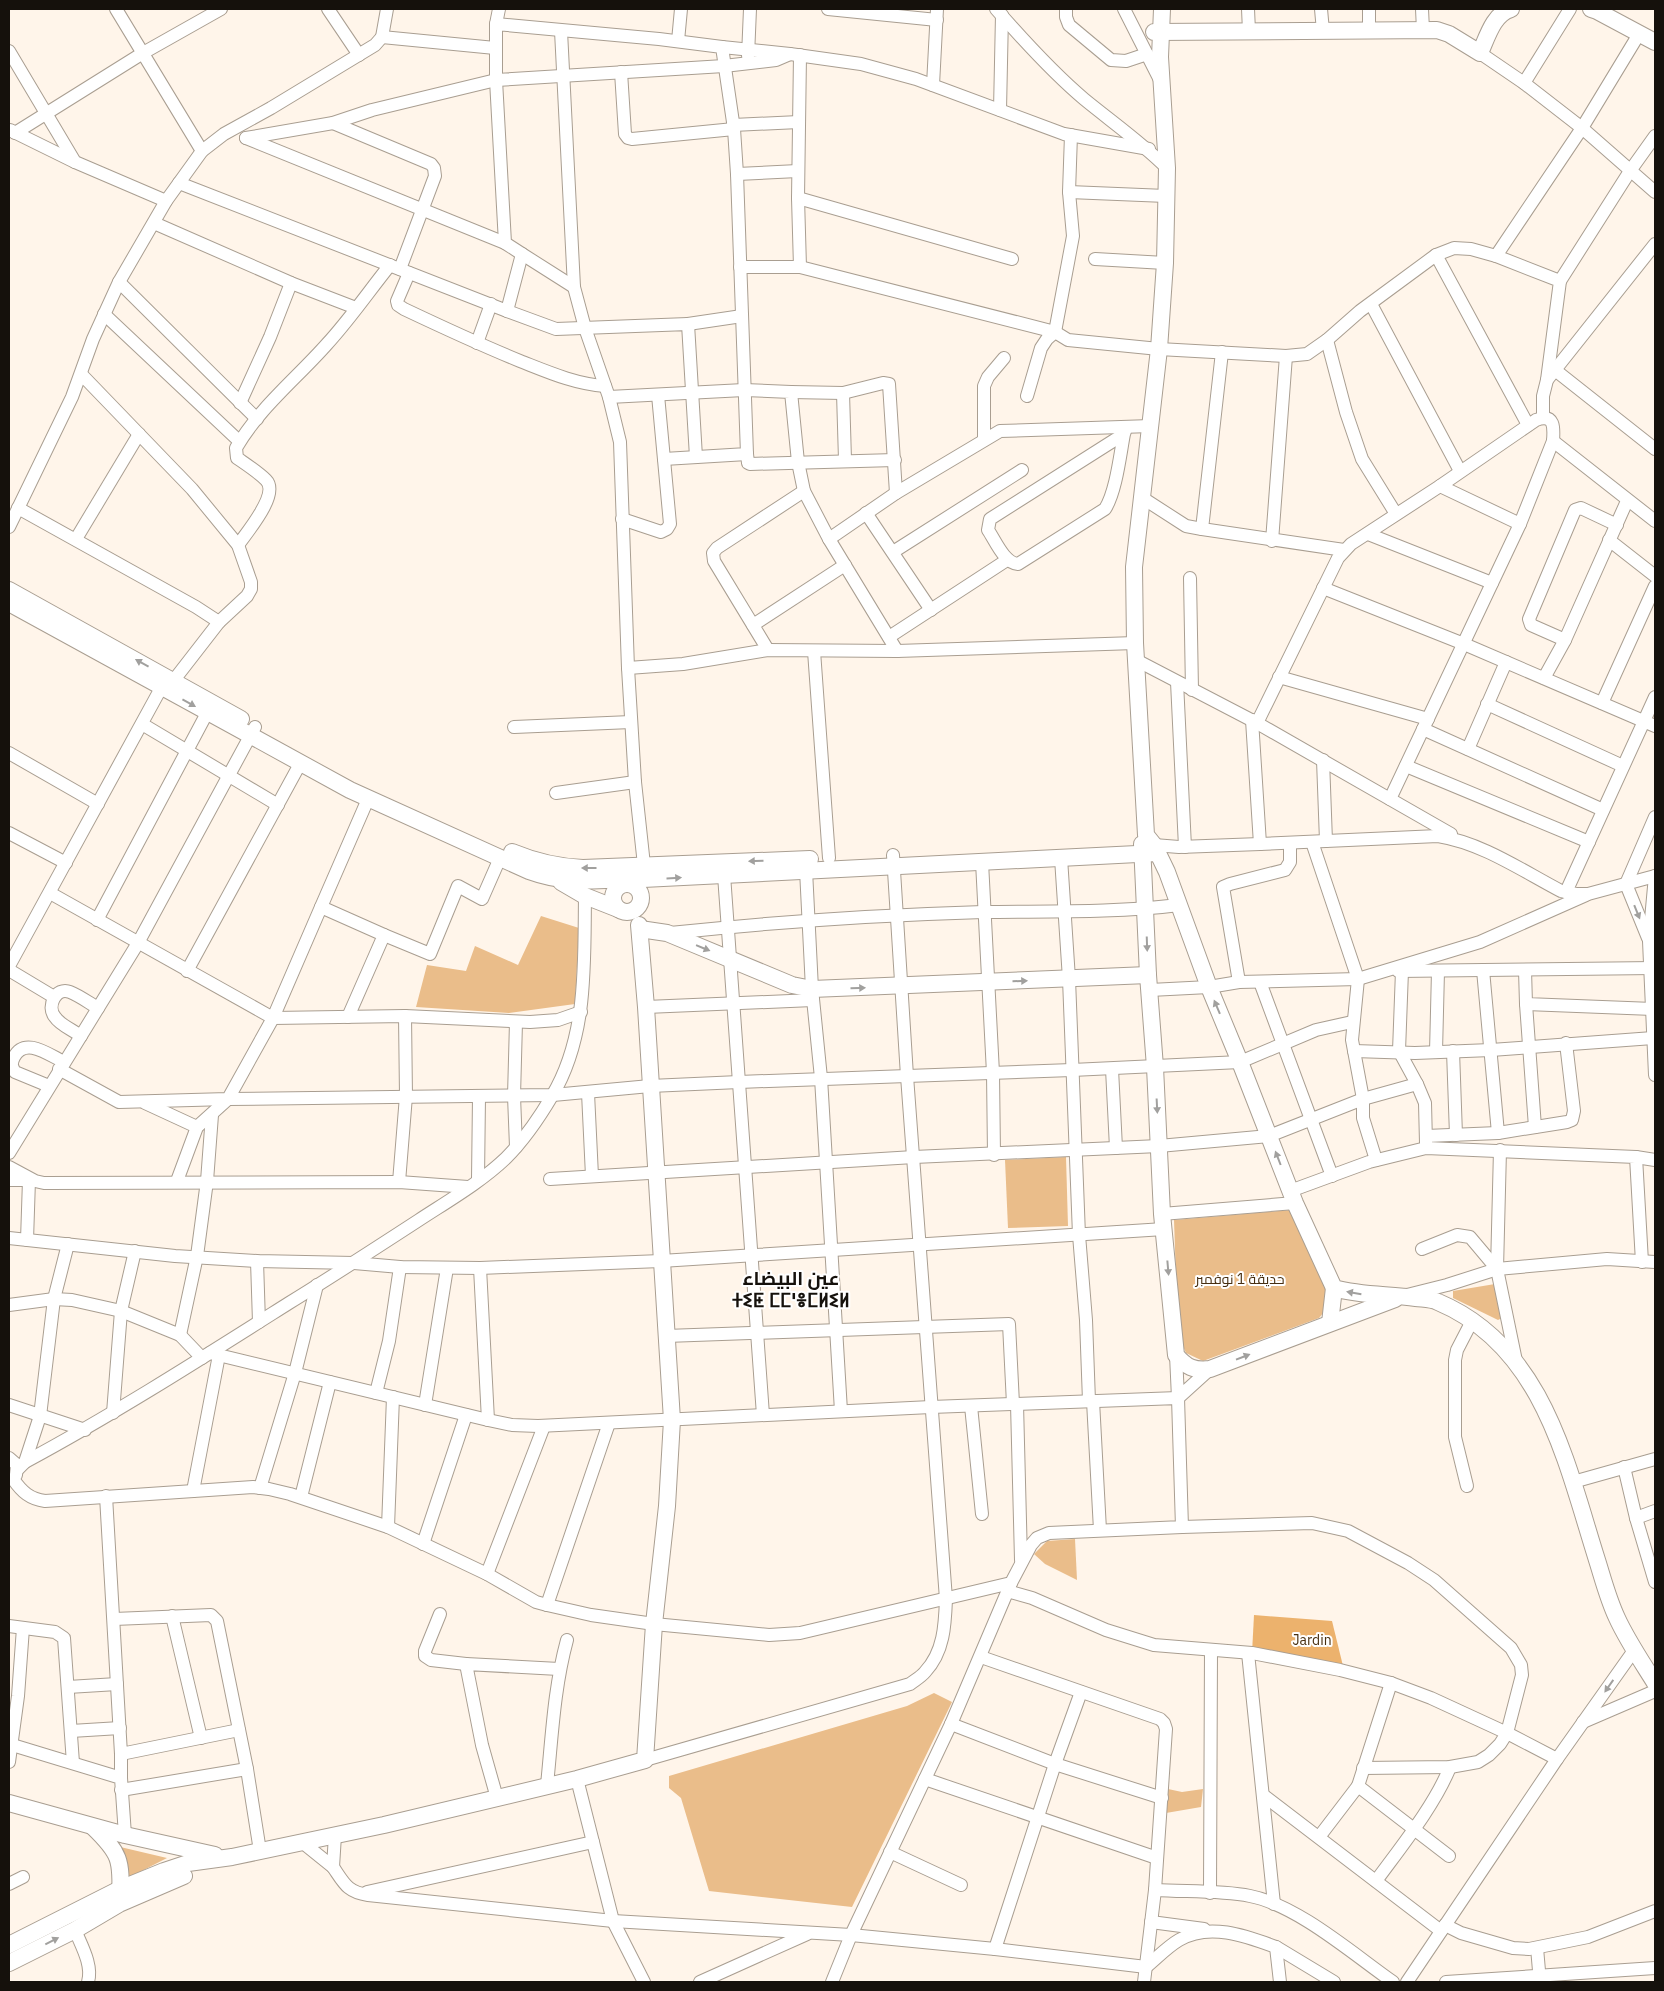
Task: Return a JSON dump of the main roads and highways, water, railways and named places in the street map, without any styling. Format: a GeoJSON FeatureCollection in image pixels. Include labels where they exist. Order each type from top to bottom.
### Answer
{"type":"FeatureCollection","features":[{"type":"Feature","properties":{"kind":"main road"},"geometry":{"type":"LineString","coordinates":[[1153,9],[1158,32]]}},
{"type":"Feature","properties":{"kind":"main road"},"geometry":{"type":"LineString","coordinates":[[1162,9],[1154,56],[1162,85],[1167,168],[1165,263],[1159,349],[1134,567],[1136,660],[1151,846],[1146,909],[1149,983],[1163,1221],[1176,1355],[1184,1365],[1191,1369],[1199,1371],[1210,1369],[1403,1296]]}},
{"type":"Feature","properties":{"kind":"main road"},"geometry":{"type":"LineString","coordinates":[[1158,32],[1437,30],[1449,34],[1480,53],[1494,15],[1511,9]]}},
{"type":"Feature","properties":{"kind":"main road"},"geometry":{"type":"LineString","coordinates":[[1595,9],[1651,38]]}},
{"type":"Feature","properties":{"kind":"main road"},"geometry":{"type":"LineString","coordinates":[[9,590],[253,732],[300,764],[368,799],[529,871],[557,880],[585,896],[622,911],[635,910],[641,876]]}},
{"type":"Feature","properties":{"kind":"main road"},"geometry":{"type":"LineString","coordinates":[[9,603],[168,682],[207,713],[253,732],[372,790],[526,858],[561,867],[611,868],[641,876],[724,875],[806,870],[894,861],[1151,846]]}},
{"type":"Feature","properties":{"kind":"main road"},"geometry":{"type":"LineString","coordinates":[[557,880],[622,883],[641,876],[829,858],[982,862],[1061,858],[1151,846]]}},
{"type":"Feature","properties":{"kind":"main road"},"geometry":{"type":"LineString","coordinates":[[1151,846],[1179,905],[1209,987],[1292,1197],[1334,1288],[1330,1323]]}},
{"type":"Feature","properties":{"kind":"main road"},"geometry":{"type":"LineString","coordinates":[[9,1963],[75,1930],[120,1897],[164,1871],[188,1863],[232,1857],[335,1835],[577,1779],[645,1760],[654,1624],[667,1506],[672,1420],[646,1007],[639,927],[641,876]]}},
{"type":"Feature","properties":{"kind":"main road"},"geometry":{"type":"LineString","coordinates":[[622,883],[613,896],[615,906],[639,927],[667,933],[812,994],[902,986],[1069,979],[1149,983]]}},
{"type":"Feature","properties":{"kind":"main road"},"geometry":{"type":"LineString","coordinates":[[1334,1288],[1356,1294],[1403,1296],[1436,1301],[1459,1312],[1490,1333],[1516,1362],[1535,1390],[1548,1416],[1573,1482],[1606,1590],[1617,1618],[1655,1683]]}},
{"type":"Feature","properties":{"kind":"main road"},"geometry":{"type":"LineString","coordinates":[[9,1803],[177,1847],[232,1857]]}},
{"type":"Feature","properties":{"kind":"main road"},"geometry":{"type":"LineString","coordinates":[[91,1826],[115,1850],[120,1869],[120,1897]]}},
{"type":"Feature","properties":{"kind":"main road"},"geometry":{"type":"LineString","coordinates":[[9,1945],[120,1897]]}},
{"type":"Feature","properties":{"kind":"district","name":"عين البيضاء ⵜⵉⵟ ⵎⵎ'ⴻⵎⵍⵉⵍ"},"geometry":{"type":"Point","coordinates":[791,1289]}},
{"type":"Feature","properties":{"kind":"park label","name":"حديقة 1 نوفمبر"},"geometry":{"type":"Point","coordinates":[1240,1279]}},
{"type":"Feature","properties":{"kind":"park label","name":"Jardin"},"geometry":{"type":"Point","coordinates":[1312,1640]}}]}
